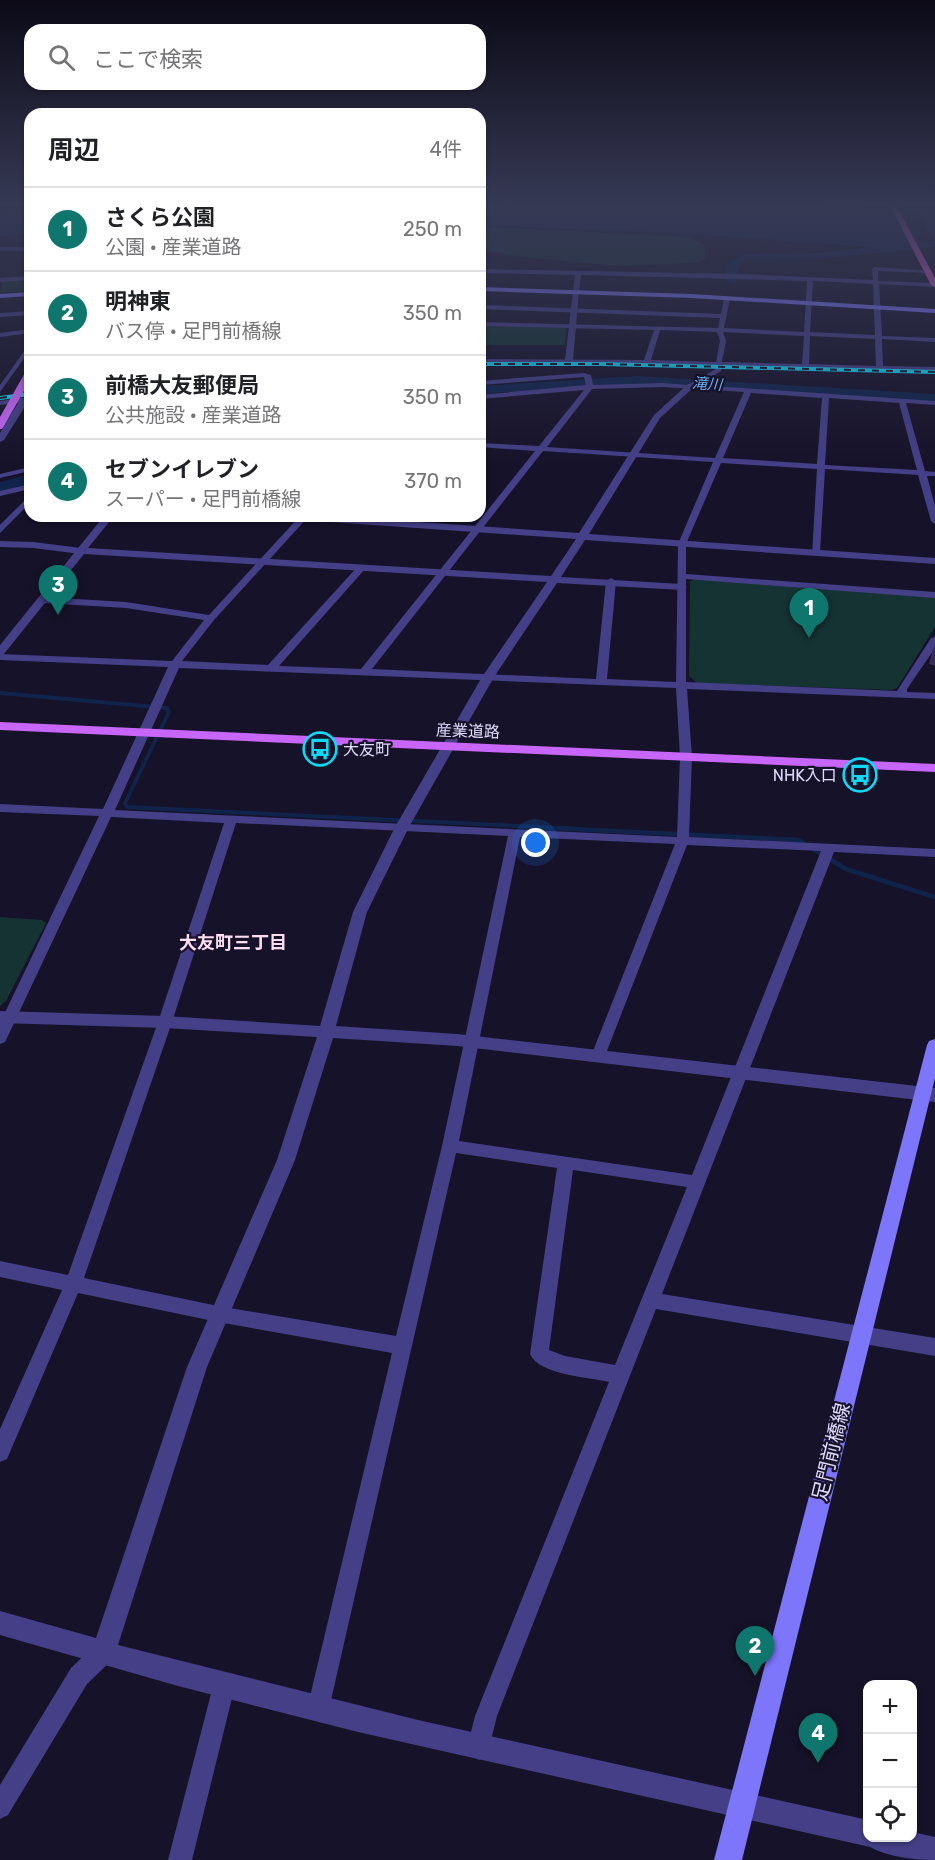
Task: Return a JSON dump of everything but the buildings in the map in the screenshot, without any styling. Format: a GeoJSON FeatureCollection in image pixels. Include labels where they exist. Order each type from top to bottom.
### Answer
{"type":"FeatureCollection","features":[{"type":"Feature","properties":{"kind":"main road"},"geometry":{"type":"LineString","coordinates":[[570,292],[727,298],[935,311]]}},
{"type":"Feature","properties":{"kind":"main road"},"geometry":{"type":"LineString","coordinates":[[0,296],[24,294]]}},
{"type":"Feature","properties":{"kind":"main road"},"geometry":{"type":"LineString","coordinates":[[0,408],[24,372]]}},
{"type":"Feature","properties":{"kind":"main road"},"geometry":{"type":"LineString","coordinates":[[0,425],[24,375]]}},
{"type":"Feature","properties":{"kind":"main road","name":"産業道路"},"geometry":{"type":"LineString","coordinates":[[0,726],[935,768]]}},
{"type":"Feature","properties":{"kind":"main road","name":"足門前橋線"},"geometry":{"type":"LineString","coordinates":[[728,1860],[860,1335],[929,1094],[935,1046]]}},
{"type":"Feature","properties":{"kind":"street"},"geometry":{"type":"LineString","coordinates":[[569,360],[576,292]]}},
{"type":"Feature","properties":{"kind":"street"},"geometry":{"type":"LineString","coordinates":[[805,366],[809,292]]}},
{"type":"Feature","properties":{"kind":"street"},"geometry":{"type":"LineString","coordinates":[[875,292],[880,368]]}},
{"type":"Feature","properties":{"kind":"street"},"geometry":{"type":"LineString","coordinates":[[0,1807],[79,1676],[103,1653],[197,1367],[218,1314],[276,1186],[326,1033],[360,912],[402,827],[488,677],[582,537],[657,417],[696,382],[718,372],[723,341],[720,330],[727,298]]}},
{"type":"Feature","properties":{"kind":"street"},"geometry":{"type":"LineString","coordinates":[[486,307],[723,316]]}},
{"type":"Feature","properties":{"kind":"street"},"geometry":{"type":"LineString","coordinates":[[0,315],[24,313]]}},
{"type":"Feature","properties":{"kind":"street"},"geometry":{"type":"LineString","coordinates":[[486,324],[720,330],[935,340]]}},
{"type":"Feature","properties":{"kind":"street"},"geometry":{"type":"LineString","coordinates":[[647,362],[658,328]]}},
{"type":"Feature","properties":{"kind":"street"},"geometry":{"type":"LineString","coordinates":[[0,335],[24,332]]}},
{"type":"Feature","properties":{"kind":"street"},"geometry":{"type":"LineString","coordinates":[[0,392],[24,354]]}},
{"type":"Feature","properties":{"kind":"street"},"geometry":{"type":"LineString","coordinates":[[486,361],[569,360],[935,369]]}},
{"type":"Feature","properties":{"kind":"street"},"geometry":{"type":"LineString","coordinates":[[486,383],[589,376],[589,386],[486,520]]}},
{"type":"Feature","properties":{"kind":"street"},"geometry":{"type":"LineString","coordinates":[[486,396],[589,386],[720,379]]}},
{"type":"Feature","properties":{"kind":"street"},"geometry":{"type":"LineString","coordinates":[[741,380],[751,385]]}},
{"type":"Feature","properties":{"kind":"street"},"geometry":{"type":"LineString","coordinates":[[696,382],[751,385],[826,395],[935,403]]}},
{"type":"Feature","properties":{"kind":"street"},"geometry":{"type":"LineString","coordinates":[[598,1056],[683,840],[686,757],[681,685],[682,544],[751,385]]}},
{"type":"Feature","properties":{"kind":"street"},"geometry":{"type":"LineString","coordinates":[[810,386],[935,395]]}},
{"type":"Feature","properties":{"kind":"street"},"geometry":{"type":"LineString","coordinates":[[0,392],[24,389]]}},
{"type":"Feature","properties":{"kind":"street"},"geometry":{"type":"LineString","coordinates":[[815,553],[819,467],[826,395]]}},
{"type":"Feature","properties":{"kind":"street"},"geometry":{"type":"LineString","coordinates":[[0,403],[24,400]]}},
{"type":"Feature","properties":{"kind":"street"},"geometry":{"type":"LineString","coordinates":[[902,401],[935,521]]}},
{"type":"Feature","properties":{"kind":"street"},"geometry":{"type":"LineString","coordinates":[[0,440],[24,404]]}},
{"type":"Feature","properties":{"kind":"street"},"geometry":{"type":"LineString","coordinates":[[486,445],[935,474]]}},
{"type":"Feature","properties":{"kind":"street"},"geometry":{"type":"LineString","coordinates":[[0,476],[24,470]]}},
{"type":"Feature","properties":{"kind":"street"},"geometry":{"type":"LineString","coordinates":[[0,494],[24,488]]}},
{"type":"Feature","properties":{"kind":"street"},"geometry":{"type":"LineString","coordinates":[[0,530],[24,504]]}},
{"type":"Feature","properties":{"kind":"street"},"geometry":{"type":"LineString","coordinates":[[0,652],[104,522]]}},
{"type":"Feature","properties":{"kind":"street"},"geometry":{"type":"LineString","coordinates":[[0,1038],[5,1017],[108,813],[175,664],[212,618],[300,522]]}},
{"type":"Feature","properties":{"kind":"street"},"geometry":{"type":"LineString","coordinates":[[406,522],[582,537],[935,561]]}},
{"type":"Feature","properties":{"kind":"street"},"geometry":{"type":"LineString","coordinates":[[364,672],[485,522]]}},
{"type":"Feature","properties":{"kind":"street"},"geometry":{"type":"LineString","coordinates":[[0,544],[33,544],[81,551],[444,572],[611,581],[682,581],[935,595]]}},
{"type":"Feature","properties":{"kind":"street"},"geometry":{"type":"LineString","coordinates":[[272,667],[362,567]]}},
{"type":"Feature","properties":{"kind":"street"},"geometry":{"type":"LineString","coordinates":[[601,682],[611,581]]}},
{"type":"Feature","properties":{"kind":"street"},"geometry":{"type":"LineString","coordinates":[[42,600],[126,605],[212,618]]}},
{"type":"Feature","properties":{"kind":"street"},"geometry":{"type":"LineString","coordinates":[[902,694],[902,689],[935,640]]}},
{"type":"Feature","properties":{"kind":"street"},"geometry":{"type":"LineString","coordinates":[[0,657],[935,696]]}},
{"type":"Feature","properties":{"kind":"street"},"geometry":{"type":"LineString","coordinates":[[0,808],[935,853]]}},
{"type":"Feature","properties":{"kind":"street"},"geometry":{"type":"LineString","coordinates":[[0,1452],[74,1283],[165,1022],[231,819]]}},
{"type":"Feature","properties":{"kind":"street"},"geometry":{"type":"LineString","coordinates":[[318,1709],[450,1146],[515,832]]}},
{"type":"Feature","properties":{"kind":"street"},"geometry":{"type":"LineString","coordinates":[[479,1748],[486,1716],[829,848]]}},
{"type":"Feature","properties":{"kind":"street"},"geometry":{"type":"LineString","coordinates":[[5,1017],[165,1022],[472,1042],[929,1094]]}},
{"type":"Feature","properties":{"kind":"street"},"geometry":{"type":"LineString","coordinates":[[450,1146],[685,1179],[698,1184]]}},
{"type":"Feature","properties":{"kind":"street"},"geometry":{"type":"LineString","coordinates":[[566,1162],[539,1354],[544,1359],[608,1371],[621,1376]]}},
{"type":"Feature","properties":{"kind":"street"},"geometry":{"type":"LineString","coordinates":[[0,1269],[218,1314],[404,1346]]}},
{"type":"Feature","properties":{"kind":"street"},"geometry":{"type":"LineString","coordinates":[[652,1300],[935,1347]]}},
{"type":"Feature","properties":{"kind":"street"},"geometry":{"type":"LineString","coordinates":[[0,1623],[224,1686],[318,1709],[479,1748],[742,1803],[863,1833]]}},
{"type":"Feature","properties":{"kind":"street"},"geometry":{"type":"LineString","coordinates":[[180,1860],[224,1686]]}},
{"type":"Feature","properties":{"kind":"street"},"geometry":{"type":"LineString","coordinates":[[897,1842],[935,1851]]}},
{"type":"Feature","properties":{"kind":"green space"},"geometry":{"type":"Polygon","coordinates":[[[486,326],[566,328],[565,345],[486,345],[486,326]]]}},
{"type":"Feature","properties":{"kind":"green space"},"geometry":{"type":"Polygon","coordinates":[[[698,579],[935,597],[935,627],[897,688],[891,690],[697,683],[689,676],[690,581],[698,579]]]}},
{"type":"Feature","properties":{"kind":"green space"},"geometry":{"type":"Polygon","coordinates":[[[0,917],[42,920],[46,923],[6,1001],[0,1006],[0,917]]]}},
{"type":"Feature","properties":{"kind":"waterway","name":"滝川"},"geometry":{"type":"LineString","coordinates":[[486,390],[637,380],[935,399]]}},
{"type":"Feature","properties":{"kind":"waterway","name":"滝川"},"geometry":{"type":"LineString","coordinates":[[0,487],[24,481]]}},
{"type":"Feature","properties":{"kind":"waterway"},"geometry":{"type":"LineString","coordinates":[[0,693],[167,708],[169,712],[125,803],[127,807],[580,829]]}},
{"type":"Feature","properties":{"kind":"waterway"},"geometry":{"type":"LineString","coordinates":[[550,828],[798,840],[846,869],[935,897]]}},
{"type":"Feature","properties":{"kind":"railway"},"geometry":{"type":"LineString","coordinates":[[486,364],[602,364],[935,372]]}},
{"type":"Feature","properties":{"kind":"railway"},"geometry":{"type":"LineString","coordinates":[[0,398],[24,395]]}},
{"type":"Feature","properties":{"kind":"place","name":"前橋大友郵便局"},"geometry":{"type":"Point","coordinates":[58,615]}},
{"type":"Feature","properties":{"kind":"place","name":"さくら公園"},"geometry":{"type":"Point","coordinates":[809,638]}},
{"type":"Feature","properties":{"kind":"place","name":"大友町"},"geometry":{"type":"Point","coordinates":[320,749]}},
{"type":"Feature","properties":{"kind":"place","name":"NHK入口"},"geometry":{"type":"Point","coordinates":[860,775]}},
{"type":"Feature","properties":{"kind":"place","name":"明神東"},"geometry":{"type":"Point","coordinates":[755,1676]}},
{"type":"Feature","properties":{"kind":"place","name":"セブンイレブン"},"geometry":{"type":"Point","coordinates":[818,1763]}},
{"type":"Feature","properties":{"kind":"district","name":"大友町三丁目"},"geometry":{"type":"Point","coordinates":[233,943]}}]}
